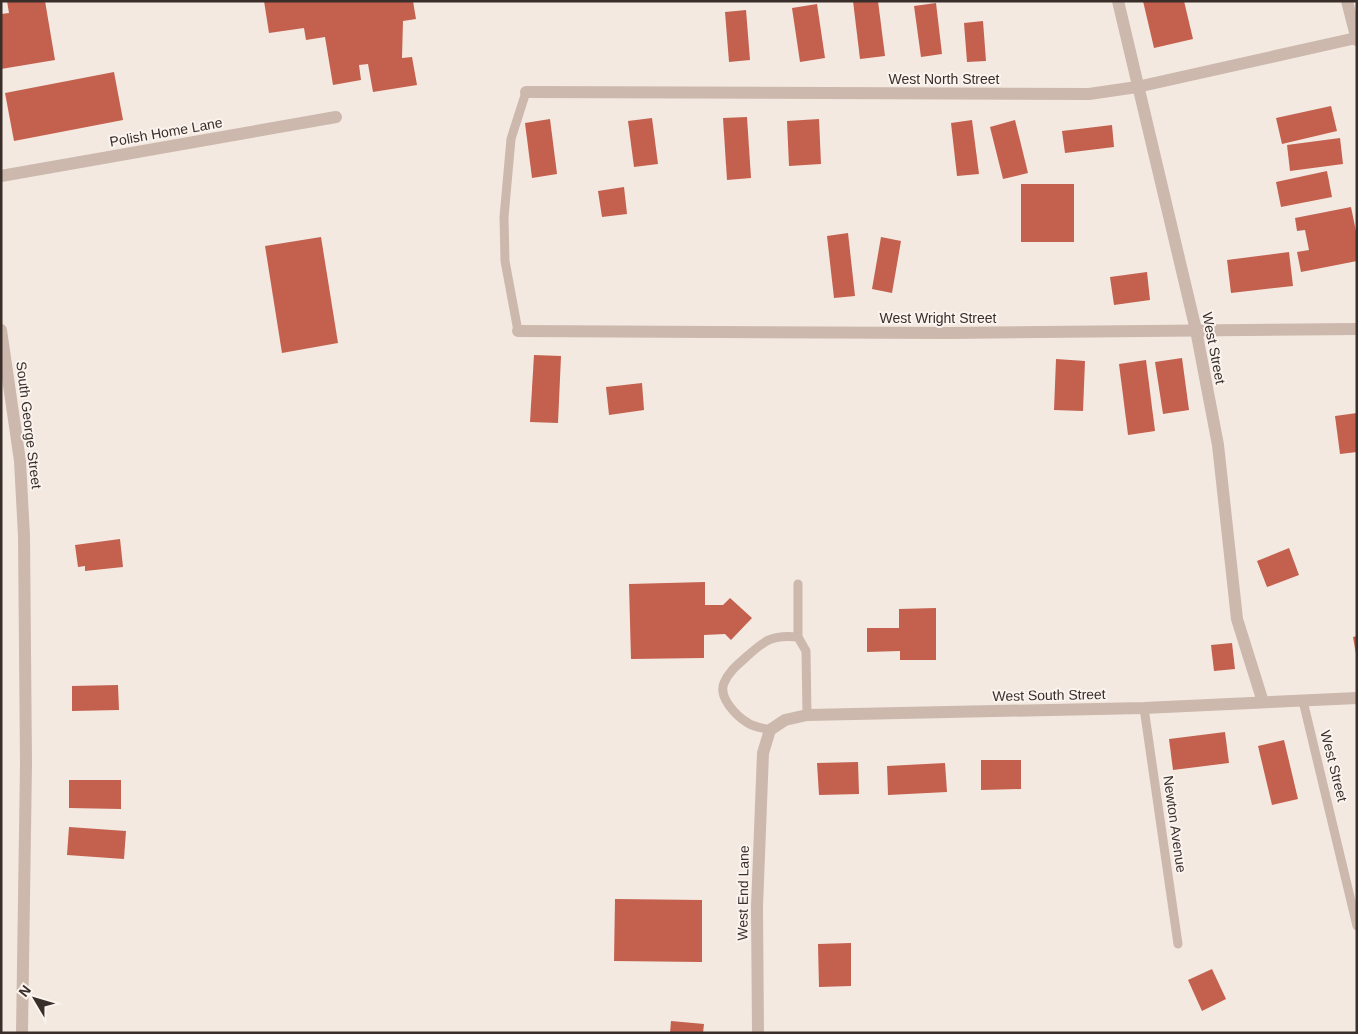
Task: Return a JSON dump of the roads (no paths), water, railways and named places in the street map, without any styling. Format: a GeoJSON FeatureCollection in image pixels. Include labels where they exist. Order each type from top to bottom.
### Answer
{"type":"FeatureCollection","features":[{"type":"Feature","properties":{"kind":"street","name":"West Street"},"geometry":{"type":"LineString","coordinates":[[1118,1],[1196,330],[1218,445],[1238,619],[1263,702]]}},
{"type":"Feature","properties":{"kind":"street"},"geometry":{"type":"LineString","coordinates":[[1347,1],[1357,38]]}},
{"type":"Feature","properties":{"kind":"street","name":"West North Street"},"geometry":{"type":"LineString","coordinates":[[526,92],[1089,94],[1137,87],[1357,38]]}},
{"type":"Feature","properties":{"kind":"street","name":"Polish Home Lane"},"geometry":{"type":"LineString","coordinates":[[1,176],[336,117]]}},
{"type":"Feature","properties":{"kind":"street","name":"West Wright Street"},"geometry":{"type":"LineString","coordinates":[[518,332],[949,333],[1357,329]]}},
{"type":"Feature","properties":{"kind":"street","name":"South George Street"},"geometry":{"type":"LineString","coordinates":[[1,330],[20,461],[24,536],[26,764],[22,1033]]}},
{"type":"Feature","properties":{"kind":"street","name":"West South Street"},"geometry":{"type":"LineString","coordinates":[[770,730],[785,720],[807,715],[1144,708],[1357,698]]}},
{"type":"Feature","properties":{"kind":"street","name":"West End Lane"},"geometry":{"type":"LineString","coordinates":[[758,1033],[757,907],[763,753],[770,730]]}},
{"type":"Feature","properties":{"kind":"lane"},"geometry":{"type":"LineString","coordinates":[[518,332],[505,261],[504,217],[511,139],[526,92]]}},
{"type":"Feature","properties":{"kind":"lane"},"geometry":{"type":"LineString","coordinates":[[798,584],[798,637],[806,651],[807,715]]}},
{"type":"Feature","properties":{"kind":"lane"},"geometry":{"type":"LineString","coordinates":[[770,730],[748,723],[734,712],[725,698],[723,685],[729,673],[763,641],[784,636],[798,637]]}},
{"type":"Feature","properties":{"kind":"lane","name":"West Street"},"geometry":{"type":"LineString","coordinates":[[1302,701],[1357,926]]}},
{"type":"Feature","properties":{"kind":"lane","name":"Newton Avenue"},"geometry":{"type":"LineString","coordinates":[[1144,708],[1178,944]]}}]}
